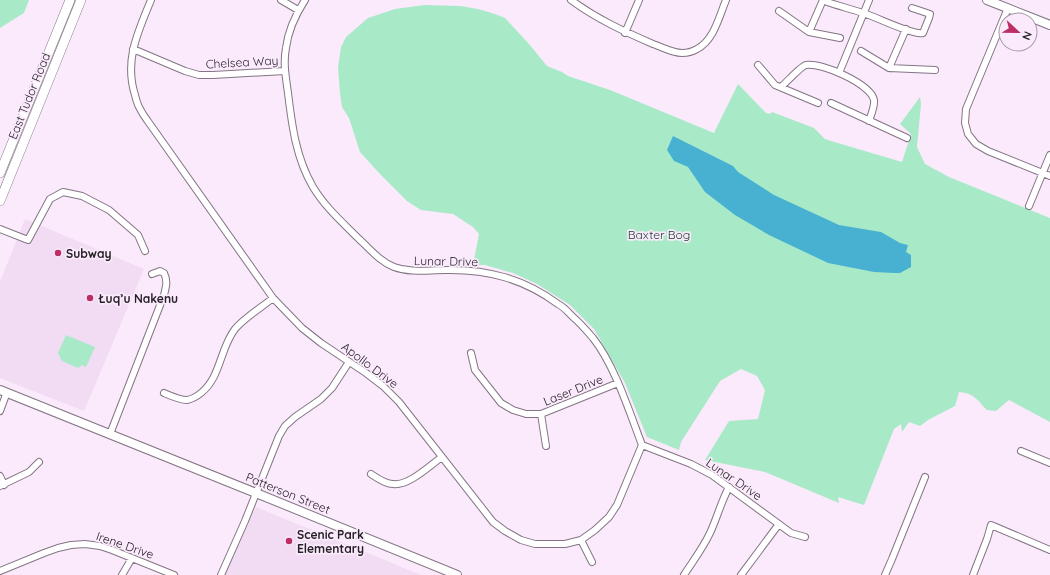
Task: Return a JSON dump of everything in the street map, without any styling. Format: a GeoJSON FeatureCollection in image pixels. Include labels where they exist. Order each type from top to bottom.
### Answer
{"type":"FeatureCollection","features":[{"type":"Feature","properties":{"kind":"main road","name":"East Tudor Road"},"geometry":{"type":"LineString","coordinates":[[0,173],[70,0]]}},
{"type":"Feature","properties":{"kind":"main road","name":"East Tudor Road"},"geometry":{"type":"LineString","coordinates":[[0,201],[81,0]]}},
{"type":"Feature","properties":{"kind":"street","name":"Apollo Drive"},"geometry":{"type":"LineString","coordinates":[[151,0],[136,36],[130,70],[138,106],[147,120],[273,298],[302,328],[321,343],[366,373],[383,386],[399,402],[493,522],[521,540],[535,544],[565,544],[581,540],[609,517],[617,505],[642,445]]}},
{"type":"Feature","properties":{"kind":"street"},"geometry":{"type":"LineString","coordinates":[[280,0],[298,10]]}},
{"type":"Feature","properties":{"kind":"street","name":"Lunar Drive"},"geometry":{"type":"LineString","coordinates":[[306,0],[298,10],[290,30],[286,48],[285,71],[294,139],[300,158],[306,174],[317,194],[333,214],[380,259],[392,266],[407,271],[463,270],[504,276],[542,292],[561,305],[594,339],[607,360],[618,383],[642,445],[691,464],[712,475],[779,524],[791,532],[804,537]]}},
{"type":"Feature","properties":{"kind":"street"},"geometry":{"type":"LineString","coordinates":[[571,0],[590,13],[626,32],[671,51],[681,53],[698,49],[713,33],[726,0]]}},
{"type":"Feature","properties":{"kind":"street"},"geometry":{"type":"LineString","coordinates":[[626,32],[639,0]]}},
{"type":"Feature","properties":{"kind":"street"},"geometry":{"type":"LineString","coordinates":[[809,32],[824,0],[864,13],[906,30],[919,34],[923,33],[930,14],[912,8]]}},
{"type":"Feature","properties":{"kind":"street"},"geometry":{"type":"LineString","coordinates":[[839,73],[869,0]]}},
{"type":"Feature","properties":{"kind":"street"},"geometry":{"type":"LineString","coordinates":[[987,0],[1050,25]]}},
{"type":"Feature","properties":{"kind":"street"},"geometry":{"type":"LineString","coordinates":[[1008,8],[966,109],[965,123],[968,134],[976,144],[988,151],[1050,176]]}},
{"type":"Feature","properties":{"kind":"street"},"geometry":{"type":"LineString","coordinates":[[779,11],[809,32],[840,38]]}},
{"type":"Feature","properties":{"kind":"street"},"geometry":{"type":"LineString","coordinates":[[889,68],[906,30]]}},
{"type":"Feature","properties":{"kind":"street","name":"Chelsea Way"},"geometry":{"type":"LineString","coordinates":[[133,49],[185,71],[199,75],[285,71]]}},
{"type":"Feature","properties":{"kind":"street"},"geometry":{"type":"LineString","coordinates":[[861,51],[889,68],[935,70]]}},
{"type":"Feature","properties":{"kind":"street"},"geometry":{"type":"LineString","coordinates":[[781,87],[804,65],[811,64],[821,66],[839,73],[872,93],[874,101],[869,121]]}},
{"type":"Feature","properties":{"kind":"street"},"geometry":{"type":"LineString","coordinates":[[758,65],[775,85],[818,103]]}},
{"type":"Feature","properties":{"kind":"street"},"geometry":{"type":"LineString","coordinates":[[831,103],[907,138]]}},
{"type":"Feature","properties":{"kind":"street"},"geometry":{"type":"LineString","coordinates":[[1029,206],[1050,155]]}},
{"type":"Feature","properties":{"kind":"street"},"geometry":{"type":"LineString","coordinates":[[0,229],[28,240],[50,199],[63,192],[82,196],[109,210],[138,235],[145,251]]}},
{"type":"Feature","properties":{"kind":"street"},"geometry":{"type":"LineString","coordinates":[[110,434],[167,286],[164,273],[160,271],[152,274]]}},
{"type":"Feature","properties":{"kind":"street"},"geometry":{"type":"LineString","coordinates":[[164,393],[186,400],[194,399],[207,388],[235,329],[273,298]]}},
{"type":"Feature","properties":{"kind":"street","name":"Laser Drive"},"geometry":{"type":"LineString","coordinates":[[472,353],[475,370],[501,402],[513,410],[526,414],[540,414],[618,383]]}},
{"type":"Feature","properties":{"kind":"street"},"geometry":{"type":"LineString","coordinates":[[221,575],[245,521],[279,436],[285,426],[306,408],[321,399],[332,388],[349,362]]}},
{"type":"Feature","properties":{"kind":"street"},"geometry":{"type":"LineString","coordinates":[[0,411],[3,391]]}},
{"type":"Feature","properties":{"kind":"street","name":"Patterson Street"},"geometry":{"type":"LineString","coordinates":[[3,391],[256,492],[457,575]]}},
{"type":"Feature","properties":{"kind":"street"},"geometry":{"type":"LineString","coordinates":[[540,414],[546,446]]}},
{"type":"Feature","properties":{"kind":"street"},"geometry":{"type":"LineString","coordinates":[[1021,451],[1050,463]]}},
{"type":"Feature","properties":{"kind":"street"},"geometry":{"type":"LineString","coordinates":[[370,474],[383,482],[400,484],[412,479],[442,457]]}},
{"type":"Feature","properties":{"kind":"street"},"geometry":{"type":"LineString","coordinates":[[0,476],[2,485],[29,472],[39,462]]}},
{"type":"Feature","properties":{"kind":"street"},"geometry":{"type":"LineString","coordinates":[[885,575],[925,477]]}},
{"type":"Feature","properties":{"kind":"street"},"geometry":{"type":"LineString","coordinates":[[684,575],[710,533],[729,487]]}},
{"type":"Feature","properties":{"kind":"street"},"geometry":{"type":"LineString","coordinates":[[741,575],[779,524]]}},
{"type":"Feature","properties":{"kind":"street"},"geometry":{"type":"LineString","coordinates":[[973,575],[991,526],[1050,550]]}},
{"type":"Feature","properties":{"kind":"street"},"geometry":{"type":"LineString","coordinates":[[581,540],[592,562]]}},
{"type":"Feature","properties":{"kind":"street","name":"Irene Drive"},"geometry":{"type":"LineString","coordinates":[[0,571],[44,553],[71,545],[85,544],[100,546],[174,575]]}},
{"type":"Feature","properties":{"kind":"street"},"geometry":{"type":"LineString","coordinates":[[122,575],[132,558]]}},
{"type":"Feature","properties":{"kind":"shaded area"},"geometry":{"type":"Polygon","coordinates":[[[25,219],[144,269],[84,411],[0,378],[0,282],[25,219]]]}},
{"type":"Feature","properties":{"kind":"shaded area","name":"Scenic Park Elementary"},"geometry":{"type":"Polygon","coordinates":[[[256,507],[421,575],[224,575],[256,507]]]}},
{"type":"Feature","properties":{"kind":"green space"},"geometry":{"type":"Polygon","coordinates":[[[0,0],[29,0],[24,13],[0,28],[0,0]]]}},
{"type":"Feature","properties":{"kind":"green space","name":"Baxter Bog"},"geometry":{"type":"Polygon","coordinates":[[[425,5],[460,6],[478,9],[505,18],[547,66],[568,76],[610,90],[714,133],[738,84],[766,113],[770,114],[772,112],[814,128],[825,139],[902,162],[911,134],[900,124],[920,97],[921,104],[917,147],[925,164],[949,177],[1050,218],[1050,422],[1009,400],[996,411],[987,410],[972,395],[959,392],[955,406],[928,420],[920,426],[909,422],[902,432],[901,424],[894,429],[864,505],[838,497],[839,503],[765,472],[705,460],[729,421],[758,419],[765,390],[757,376],[741,369],[720,381],[681,442],[679,450],[647,437],[625,383],[594,329],[570,305],[537,284],[513,273],[485,265],[473,265],[479,234],[473,227],[453,214],[421,210],[407,201],[360,152],[349,118],[342,107],[338,68],[341,47],[346,37],[368,18],[395,9],[425,5]]]}},
{"type":"Feature","properties":{"kind":"green space"},"geometry":{"type":"Polygon","coordinates":[[[66,335],[95,347],[86,367],[82,365],[78,368],[62,361],[58,353],[66,335]]]}},
{"type":"Feature","properties":{"kind":"water"},"geometry":{"type":"Polygon","coordinates":[[[673,136],[733,166],[738,172],[774,195],[839,225],[881,232],[900,243],[908,245],[906,252],[911,255],[911,267],[900,273],[894,273],[874,272],[828,263],[769,235],[735,215],[705,192],[688,167],[674,161],[667,150],[673,136]]]}},
{"type":"Feature","properties":{"kind":"place","name":"Subway"},"geometry":{"type":"Point","coordinates":[58,253]}},
{"type":"Feature","properties":{"kind":"place","name":"Łuq’u Nakenu"},"geometry":{"type":"Point","coordinates":[90,298]}},
{"type":"Feature","properties":{"kind":"place","name":"Scenic Park Elementary"},"geometry":{"type":"Point","coordinates":[289,541]}}]}
